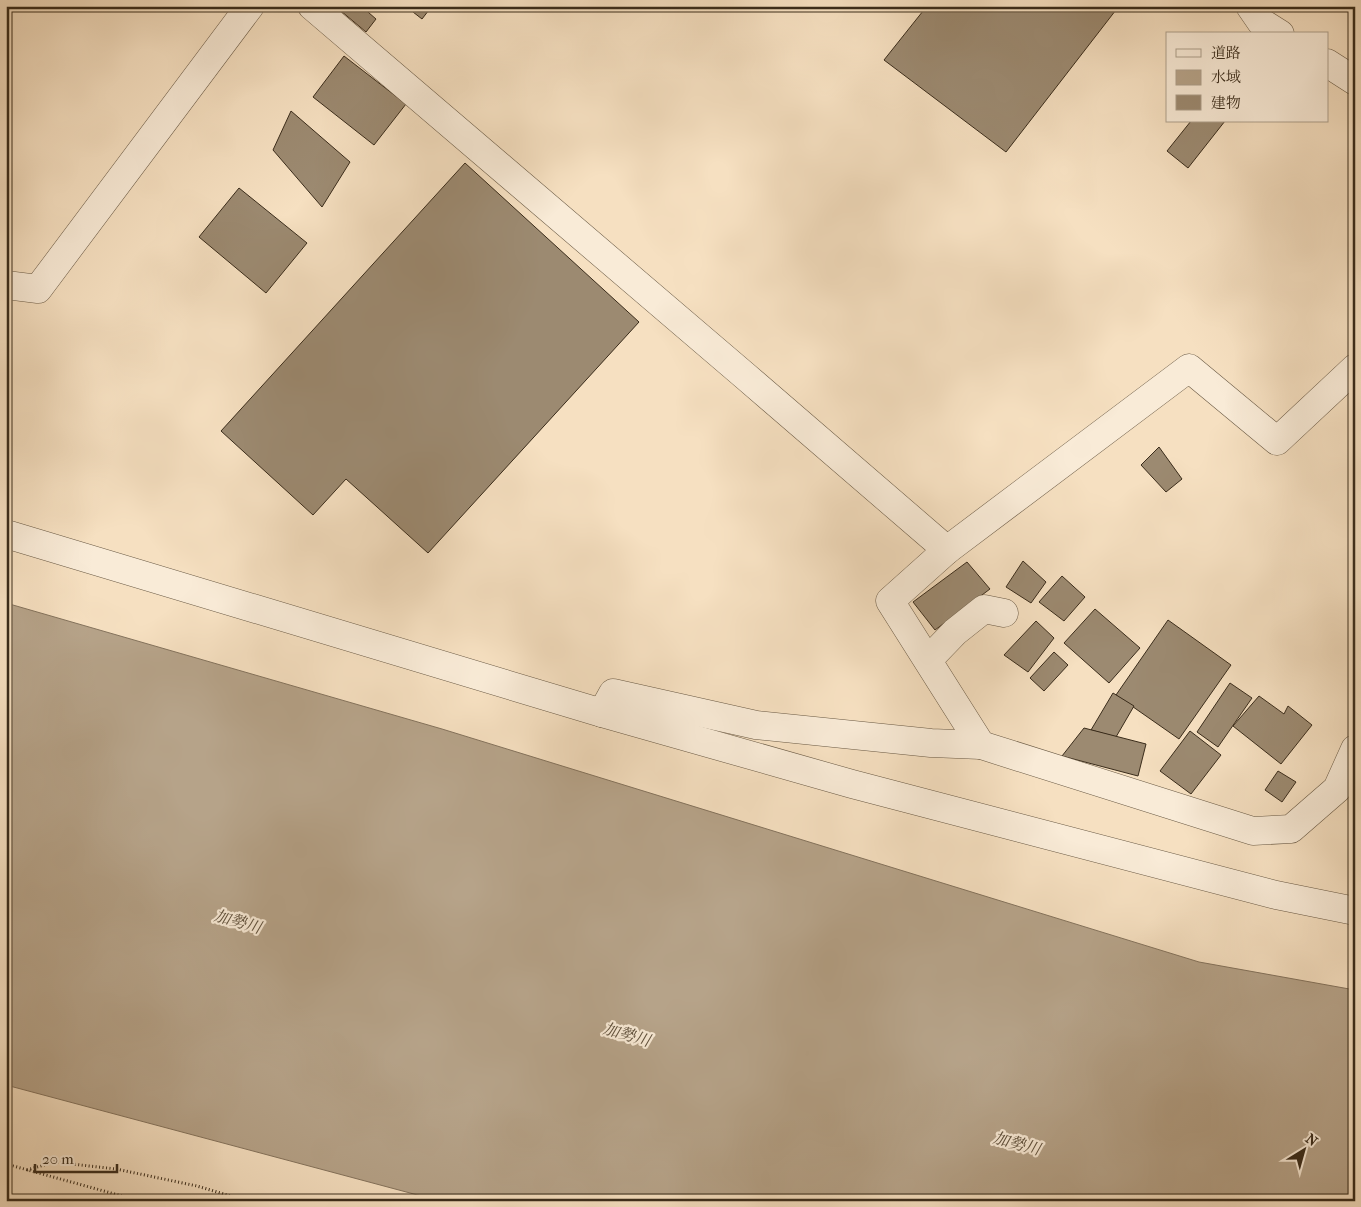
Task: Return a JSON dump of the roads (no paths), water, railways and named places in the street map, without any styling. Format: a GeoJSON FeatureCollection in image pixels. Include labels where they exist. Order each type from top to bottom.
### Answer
{"type":"FeatureCollection","features":[{"type":"Feature","properties":{"kind":"street"},"geometry":{"type":"LineString","coordinates":[[6,285],[38,289],[250,6]]}},
{"type":"Feature","properties":{"kind":"street"},"geometry":{"type":"LineString","coordinates":[[319,8],[947,550]]}},
{"type":"Feature","properties":{"kind":"street"},"geometry":{"type":"LineString","coordinates":[[1328,64],[1355,80]]}},
{"type":"Feature","properties":{"kind":"street"},"geometry":{"type":"LineString","coordinates":[[982,745],[890,601],[947,550],[1189,368],[1277,441],[1355,368]]}},
{"type":"Feature","properties":{"kind":"street"},"geometry":{"type":"LineString","coordinates":[[6,534],[602,713],[861,787],[1276,894],[1355,911]]}},
{"type":"Feature","properties":{"kind":"street"},"geometry":{"type":"LineString","coordinates":[[928,660],[955,632],[984,609],[1004,613]]}},
{"type":"Feature","properties":{"kind":"street"},"geometry":{"type":"LineString","coordinates":[[602,713],[613,693],[756,725],[931,743],[982,745],[1252,831],[1291,829],[1337,789],[1355,749]]}},
{"type":"Feature","properties":{"kind":"water","name":"加勢川"},"geometry":{"type":"Polygon","coordinates":[[[6,603],[442,729],[1199,962],[1355,990],[1355,1201],[440,1201],[6,1085],[6,603]]]}}]}
